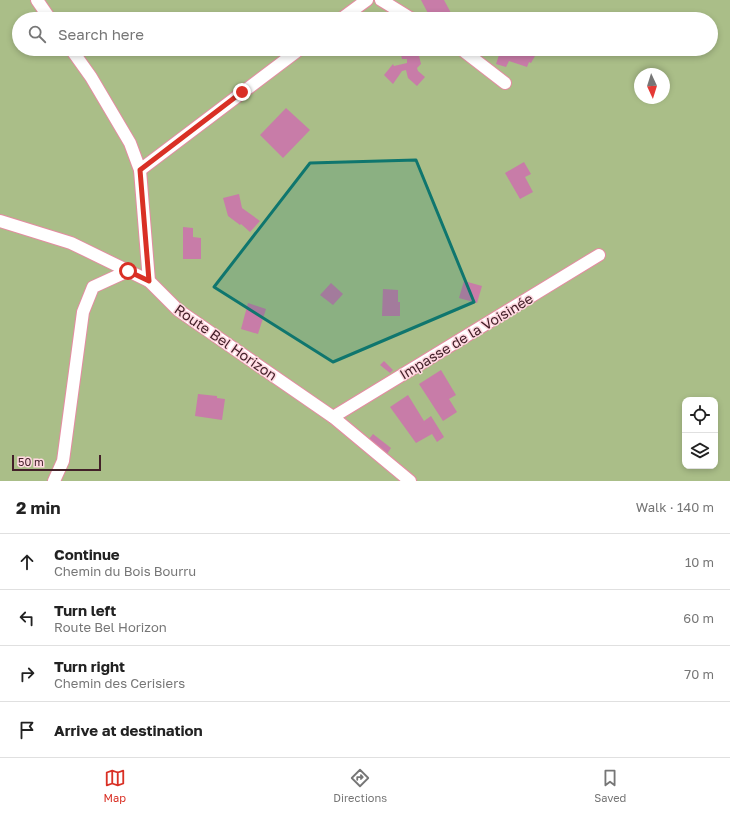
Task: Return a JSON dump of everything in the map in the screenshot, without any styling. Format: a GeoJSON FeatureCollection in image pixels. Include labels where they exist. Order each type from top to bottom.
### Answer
{"type":"FeatureCollection","features":[{"type":"Feature","properties":{"kind":"street"},"geometry":{"type":"LineString","coordinates":[[36,0],[45,12]]}},
{"type":"Feature","properties":{"kind":"street"},"geometry":{"type":"LineString","coordinates":[[351,12],[367,0]]}},
{"type":"Feature","properties":{"kind":"street"},"geometry":{"type":"LineString","coordinates":[[381,0],[401,12]]}},
{"type":"Feature","properties":{"kind":"street"},"geometry":{"type":"LineString","coordinates":[[76,56],[91,77],[130,143],[140,170],[149,281]]}},
{"type":"Feature","properties":{"kind":"street"},"geometry":{"type":"LineString","coordinates":[[140,170],[291,56]]}},
{"type":"Feature","properties":{"kind":"street"},"geometry":{"type":"LineString","coordinates":[[470,56],[506,83]]}},
{"type":"Feature","properties":{"kind":"street","name":"Route Bel Horizon"},"geometry":{"type":"LineString","coordinates":[[0,221],[71,243],[149,281],[178,310],[333,417],[410,481]]}},
{"type":"Feature","properties":{"kind":"street","name":"Impasse de la Voisinée"},"geometry":{"type":"LineString","coordinates":[[333,417],[598,255]]}},
{"type":"Feature","properties":{"kind":"street"},"geometry":{"type":"LineString","coordinates":[[54,481],[63,461],[83,312],[93,287],[128,271]]}},
{"type":"Feature","properties":{"kind":"highlighted area"},"geometry":{"type":"Polygon","coordinates":[[[416,160],[474,302],[333,362],[214,287],[310,163],[416,160]]]}},
{"type":"Feature","properties":{"kind":"green space"},"geometry":{"type":"Polygon","coordinates":[[[0,0],[730,0],[730,481],[0,481],[0,0]]]}},
{"type":"Feature","properties":{"kind":"building"},"geometry":{"type":"Polygon","coordinates":[[[421,0],[444,0],[450,12],[427,12],[421,0]]]}},
{"type":"Feature","properties":{"kind":"building"},"geometry":{"type":"Polygon","coordinates":[[[401,56],[419,56],[421,64],[417,68],[418,71],[425,77],[417,86],[408,78],[406,70],[402,71],[393,84],[384,75],[393,64],[394,66],[407,63],[407,59],[402,59],[401,56]]]}},
{"type":"Feature","properties":{"kind":"building"},"geometry":{"type":"Polygon","coordinates":[[[499,56],[535,56],[531,63],[529,62],[527,67],[509,61],[506,67],[496,64],[499,56]]]}},
{"type":"Feature","properties":{"kind":"building"},"geometry":{"type":"Polygon","coordinates":[[[286,108],[310,130],[283,158],[260,135],[286,108]]]}},
{"type":"Feature","properties":{"kind":"building"},"geometry":{"type":"Polygon","coordinates":[[[524,162],[531,174],[525,177],[533,192],[520,199],[505,173],[524,162]]]}},
{"type":"Feature","properties":{"kind":"building"},"geometry":{"type":"Polygon","coordinates":[[[239,194],[242,208],[260,221],[250,232],[228,216],[223,198],[239,194]]]}},
{"type":"Feature","properties":{"kind":"building"},"geometry":{"type":"Polygon","coordinates":[[[183,227],[193,228],[193,237],[201,238],[201,259],[183,259],[183,227]]]}},
{"type":"Feature","properties":{"kind":"building"},"geometry":{"type":"Polygon","coordinates":[[[464,281],[482,286],[477,303],[459,298],[464,281]]]}},
{"type":"Feature","properties":{"kind":"building"},"geometry":{"type":"Polygon","coordinates":[[[331,283],[343,294],[333,305],[320,295],[331,283]]]}},
{"type":"Feature","properties":{"kind":"building"},"geometry":{"type":"Polygon","coordinates":[[[383,289],[398,290],[400,316],[382,316],[383,289]]]}},
{"type":"Feature","properties":{"kind":"building"},"geometry":{"type":"Polygon","coordinates":[[[248,303],[266,309],[258,334],[241,329],[248,303]]]}},
{"type":"Feature","properties":{"kind":"building"},"geometry":{"type":"Polygon","coordinates":[[[384,361],[393,370],[390,373],[380,365],[384,361]]]}},
{"type":"Feature","properties":{"kind":"building"},"geometry":{"type":"Polygon","coordinates":[[[441,370],[456,395],[449,399],[457,412],[443,421],[419,384],[441,370]]]}},
{"type":"Feature","properties":{"kind":"building"},"geometry":{"type":"Polygon","coordinates":[[[198,394],[217,396],[217,398],[225,399],[222,420],[195,416],[198,394]]]}},
{"type":"Feature","properties":{"kind":"building"},"geometry":{"type":"Polygon","coordinates":[[[408,395],[424,421],[431,416],[444,437],[437,442],[432,434],[416,443],[390,407],[408,395]]]}},
{"type":"Feature","properties":{"kind":"building"},"geometry":{"type":"Polygon","coordinates":[[[373,434],[391,448],[385,457],[366,443],[373,434]]]}},
{"type":"Feature","properties":{"kind":"route"},"geometry":{"type":"LineString","coordinates":[[128,271],[149,281],[140,170],[242,92]]}}]}
